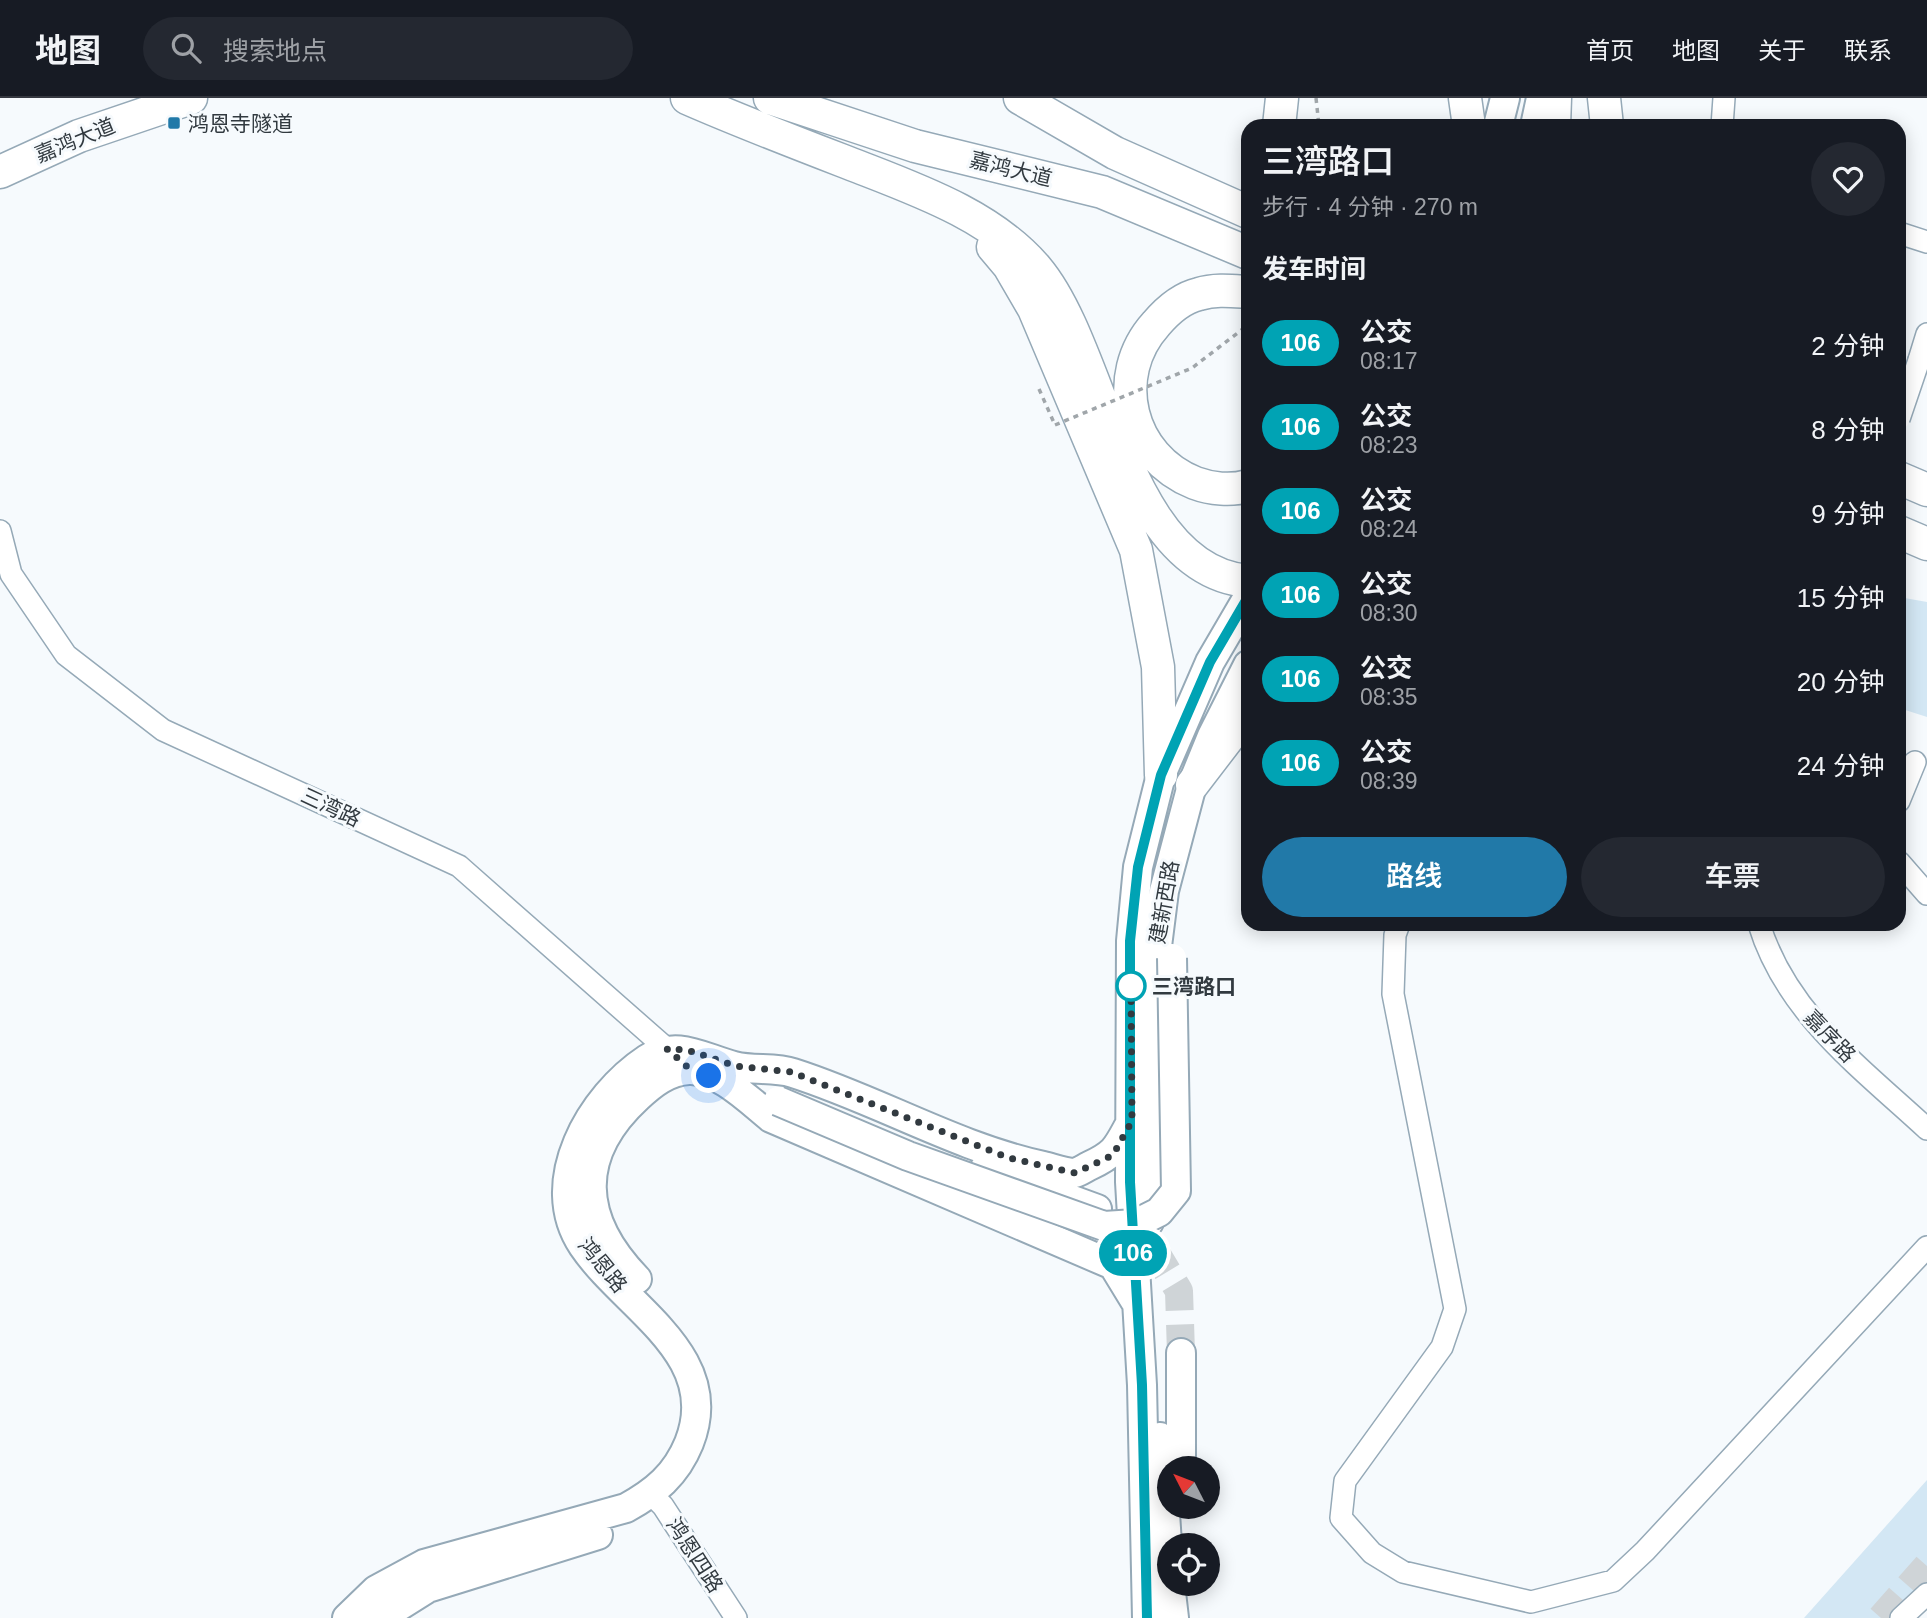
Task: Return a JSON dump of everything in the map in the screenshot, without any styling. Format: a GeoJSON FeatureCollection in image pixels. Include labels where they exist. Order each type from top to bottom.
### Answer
{"type":"FeatureCollection","features":[{"type":"Feature","properties":{"kind":"highway","name":"嘉鸿大道"},"geometry":{"type":"LineString","coordinates":[[0,172],[79,136],[191,98]]}},
{"type":"Feature","properties":{"kind":"highway"},"geometry":{"type":"LineString","coordinates":[[687,98],[925,193],[1010,244],[1037,269],[1065,312],[1097,383],[1122,458],[1158,524],[1199,562],[1220,573],[1241,579]]}},
{"type":"Feature","properties":{"kind":"highway","name":"嘉鸿大道"},"geometry":{"type":"LineString","coordinates":[[770,98],[915,146],[1102,192],[1241,250]]}},
{"type":"Feature","properties":{"kind":"highway"},"geometry":{"type":"LineString","coordinates":[[1020,98],[1115,153],[1241,209]]}},
{"type":"Feature","properties":{"kind":"highway"},"geometry":{"type":"LineString","coordinates":[[1280,119],[1282,98]]}},
{"type":"Feature","properties":{"kind":"highway"},"geometry":{"type":"LineString","coordinates":[[1465,98],[1468,119]]}},
{"type":"Feature","properties":{"kind":"highway"},"geometry":{"type":"LineString","coordinates":[[1554,119],[1555,98]]}},
{"type":"Feature","properties":{"kind":"highway"},"geometry":{"type":"LineString","coordinates":[[1604,98],[1606,119]]}},
{"type":"Feature","properties":{"kind":"highway"},"geometry":{"type":"LineString","coordinates":[[964,214],[1009,266],[1034,309],[1136,550],[1158,667],[1161,775]]}},
{"type":"Feature","properties":{"kind":"highway"},"geometry":{"type":"LineString","coordinates":[[1241,292],[1199,294],[1165,313],[1139,347],[1128,388],[1138,429],[1146,444],[1171,470],[1204,486],[1221,489],[1241,487]]}},
{"type":"Feature","properties":{"kind":"highway"},"geometry":{"type":"LineString","coordinates":[[1906,481],[1927,490]]}},
{"type":"Feature","properties":{"kind":"highway"},"geometry":{"type":"LineString","coordinates":[[1906,535],[1927,544]]}},
{"type":"Feature","properties":{"kind":"highway"},"geometry":{"type":"LineString","coordinates":[[1906,547],[1927,552]]}},
{"type":"Feature","properties":{"kind":"highway"},"geometry":{"type":"LineString","coordinates":[[1192,785],[1241,721]]}},
{"type":"Feature","properties":{"kind":"main road"},"geometry":{"type":"LineString","coordinates":[[1500,119],[1505,98]]}},
{"type":"Feature","properties":{"kind":"main road"},"geometry":{"type":"LineString","coordinates":[[1536,119],[1541,98]]}},
{"type":"Feature","properties":{"kind":"main road","name":"建新西路"},"geometry":{"type":"LineString","coordinates":[[1167,1602],[1135,1301],[1130,1182],[1130,941],[1138,867],[1161,775],[1210,662],[1241,609]]}},
{"type":"Feature","properties":{"kind":"main road","name":"建新西路"},"geometry":{"type":"LineString","coordinates":[[1166,1533],[1149,1265],[1157,931],[1174,847],[1192,785],[1212,736],[1241,679]]}},
{"type":"Feature","properties":{"kind":"main road"},"geometry":{"type":"LineString","coordinates":[[667,1049],[687,1050],[778,1101],[908,1156],[996,1189],[1104,1226],[1135,1224],[1159,1212],[1175,1191],[1172,958],[1174,847]]}},
{"type":"Feature","properties":{"kind":"main road","name":"鸿恩路"},"geometry":{"type":"LineString","coordinates":[[380,1618],[428,1588],[636,1522],[657,1500],[670,1477],[696,1425],[693,1378],[664,1334],[604,1272],[582,1244],[570,1217],[568,1188],[580,1137],[593,1112],[631,1070],[667,1049]]}},
{"type":"Feature","properties":{"kind":"main road"},"geometry":{"type":"LineString","coordinates":[[691,1070],[732,1075],[791,1072],[1009,1158],[1075,1173],[1113,1155],[1132,1121]]}},
{"type":"Feature","properties":{"kind":"main road","name":"鸿恩路"},"geometry":{"type":"LineString","coordinates":[[347,1618],[376,1590],[424,1564],[657,1500],[683,1487],[701,1461],[713,1430],[715,1401],[710,1372],[697,1346],[618,1259],[602,1236],[593,1209],[591,1182],[597,1153],[610,1129],[631,1104],[651,1085],[669,1074],[691,1070]]}},
{"type":"Feature","properties":{"kind":"main road"},"geometry":{"type":"LineString","coordinates":[[732,1075],[1097,1209]]}},
{"type":"Feature","properties":{"kind":"main road"},"geometry":{"type":"LineString","coordinates":[[732,1075],[771,1118],[1114,1265],[1135,1301]]}},
{"type":"Feature","properties":{"kind":"main road"},"geometry":{"type":"LineString","coordinates":[[1181,1353],[1181,1456]]}},
{"type":"Feature","properties":{"kind":"street"},"geometry":{"type":"LineString","coordinates":[[1722,119],[1724,98]]}},
{"type":"Feature","properties":{"kind":"street"},"geometry":{"type":"LineString","coordinates":[[1906,235],[1927,242]]}},
{"type":"Feature","properties":{"kind":"street"},"geometry":{"type":"LineString","coordinates":[[1906,398],[1927,334]]}},
{"type":"Feature","properties":{"kind":"street","name":"三湾路"},"geometry":{"type":"LineString","coordinates":[[0,531],[11,574],[66,655],[163,730],[459,866],[691,1070]]}},
{"type":"Feature","properties":{"kind":"street"},"geometry":{"type":"LineString","coordinates":[[1906,783],[1914,762]]}},
{"type":"Feature","properties":{"kind":"street"},"geometry":{"type":"LineString","coordinates":[[1906,870],[1927,894]]}},
{"type":"Feature","properties":{"kind":"street"},"geometry":{"type":"LineString","coordinates":[[1396,931],[1393,994],[1455,1309],[1442,1347],[1345,1481],[1341,1518],[1372,1553],[1403,1572],[1531,1602],[1613,1581],[1645,1551],[1927,1247]]}},
{"type":"Feature","properties":{"kind":"street","name":"嘉序路"},"geometry":{"type":"LineString","coordinates":[[1761,931],[1769,956],[1795,1000],[1828,1039],[1927,1129]]}},
{"type":"Feature","properties":{"kind":"street","name":"鸿恩四路"},"geometry":{"type":"LineString","coordinates":[[657,1500],[736,1618]]}},
{"type":"Feature","properties":{"kind":"street"},"geometry":{"type":"LineString","coordinates":[[1901,1618],[1927,1594]]}},
{"type":"Feature","properties":{"kind":"path"},"geometry":{"type":"LineString","coordinates":[[1317,98],[1319,119]]}},
{"type":"Feature","properties":{"kind":"path"},"geometry":{"type":"LineString","coordinates":[[1039,389],[1055,425],[1192,369],[1241,330]]}},
{"type":"Feature","properties":{"kind":"shaded area"},"geometry":{"type":"Polygon","coordinates":[[[1906,598],[1927,602],[1927,717],[1906,710],[1906,598]]]}},
{"type":"Feature","properties":{"kind":"shaded area"},"geometry":{"type":"Polygon","coordinates":[[[1927,1480],[1927,1579],[1895,1611],[1883,1618],[1804,1618],[1927,1480]]]}},
{"type":"Feature","properties":{"kind":"tunnel"},"geometry":{"type":"LineString","coordinates":[[1118,1224],[1155,1251],[1179,1291],[1181,1353]]}},
{"type":"Feature","properties":{"kind":"tunnel"},"geometry":{"type":"LineString","coordinates":[[1881,1618],[1927,1566]]}},
{"type":"Feature","properties":{"kind":"bus line","name":"106"},"geometry":{"type":"LineString","coordinates":[[1147,1618],[1144,1605],[1142,1385],[1130,1182],[1130,941],[1138,867],[1161,775],[1188,707],[1241,609]]}},
{"type":"Feature","properties":{"kind":"place","name":"鸿恩寺隧道"},"geometry":{"type":"Point","coordinates":[174,123]}},
{"type":"Feature","properties":{"kind":"place","name":"三湾路口"},"geometry":{"type":"Point","coordinates":[1131,986]}},
{"type":"Feature","properties":{"kind":"route"},"geometry":{"type":"LineString","coordinates":[[709,1076],[691,1070],[667,1049],[687,1050],[736,1066],[791,1072],[1009,1158],[1075,1173],[1113,1155],[1132,1121],[1131,986]]}}]}
